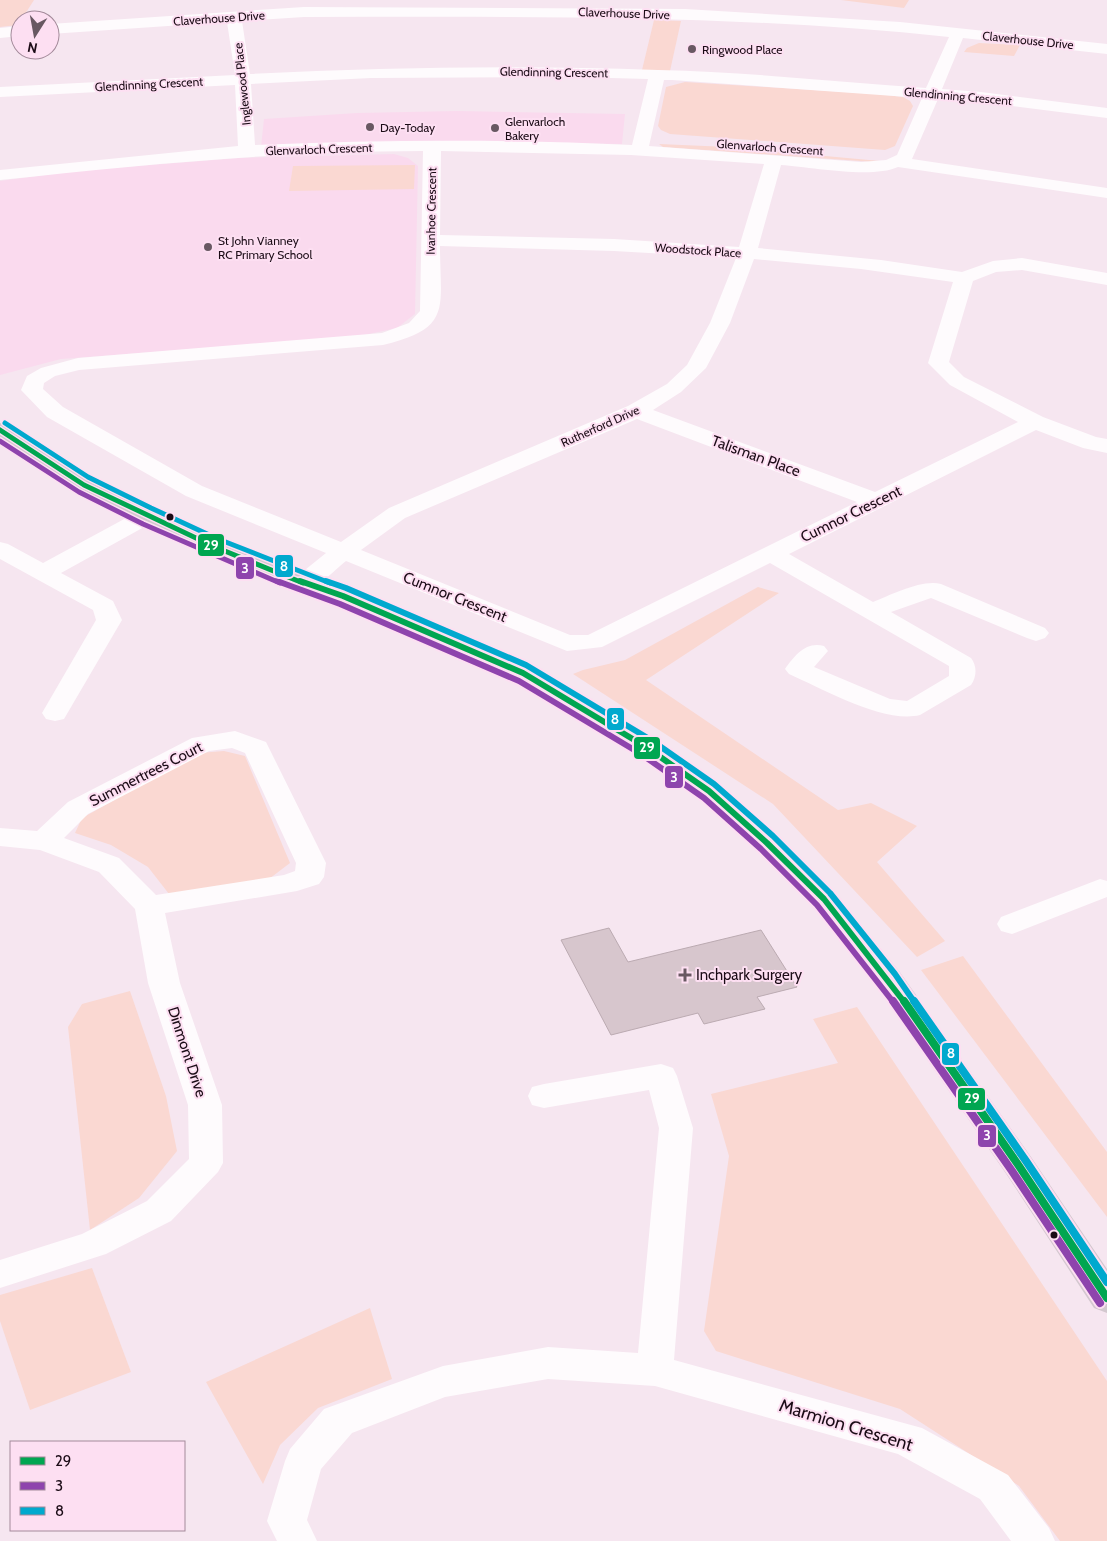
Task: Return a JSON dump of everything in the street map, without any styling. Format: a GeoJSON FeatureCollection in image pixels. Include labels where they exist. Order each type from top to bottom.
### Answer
{"type":"FeatureCollection","features":[{"type":"Feature","properties":{"kind":"main road"},"geometry":{"type":"LineString","coordinates":[[0,430],[84,485],[147,516],[304,583],[343,596],[523,673],[646,747],[709,791],[767,843],[824,899],[888,979],[1019,1166],[1107,1298]]}},
{"type":"Feature","properties":{"kind":"street","name":"Claverhouse Drive"},"geometry":{"type":"LineString","coordinates":[[60,28],[234,17],[351,5],[526,11],[671,7],[806,21],[958,33],[1107,49]]}},
{"type":"Feature","properties":{"kind":"street","name":"Inglewood Place"},"geometry":{"type":"LineString","coordinates":[[234,17],[242,78],[247,151]]}},
{"type":"Feature","properties":{"kind":"street"},"geometry":{"type":"LineString","coordinates":[[901,160],[933,94],[958,33]]}},
{"type":"Feature","properties":{"kind":"street","name":"Glendinning Crescent"},"geometry":{"type":"LineString","coordinates":[[0,92],[242,78],[371,73],[657,74],[990,98],[1107,113]]}},
{"type":"Feature","properties":{"kind":"street"},"geometry":{"type":"LineString","coordinates":[[640,144],[657,74]]}},
{"type":"Feature","properties":{"kind":"street","name":"Glenvarloch Crescent"},"geometry":{"type":"LineString","coordinates":[[640,144],[774,160],[861,167],[876,167],[901,160]]}},
{"type":"Feature","properties":{"kind":"street","name":"Glenvarloch Crescent"},"geometry":{"type":"LineString","coordinates":[[0,175],[141,159],[247,151],[640,144],[752,144],[901,160],[1107,193]]}},
{"type":"Feature","properties":{"kind":"street","name":"Ivanhoe Crescent"},"geometry":{"type":"LineString","coordinates":[[343,552],[185,486],[55,412],[32,390],[34,380],[48,372],[78,364],[383,339],[408,332],[423,323],[430,311],[432,147]]}},
{"type":"Feature","properties":{"kind":"street","name":"Rutherford Drive"},"geometry":{"type":"LineString","coordinates":[[304,583],[397,513],[636,411],[674,388],[696,368],[720,323],[747,253],[774,160]]}},
{"type":"Feature","properties":{"kind":"street","name":"Woodstock Place"},"geometry":{"type":"LineString","coordinates":[[430,240],[598,243],[747,253],[906,267],[964,278]]}},
{"type":"Feature","properties":{"kind":"street"},"geometry":{"type":"LineString","coordinates":[[1107,279],[1022,264],[993,267],[964,278],[938,363],[957,381],[1035,422],[1091,443],[1107,446]]}},
{"type":"Feature","properties":{"kind":"street","name":"Talisman Place"},"geometry":{"type":"LineString","coordinates":[[636,411],[877,501]]}},
{"type":"Feature","properties":{"kind":"street","name":"Cumnor Crescent"},"geometry":{"type":"LineString","coordinates":[[343,552],[567,643],[593,642],[1035,422]]}},
{"type":"Feature","properties":{"kind":"street"},"geometry":{"type":"LineString","coordinates":[[44,572],[147,516]]}},
{"type":"Feature","properties":{"kind":"street"},"geometry":{"type":"LineString","coordinates":[[0,549],[104,606],[109,620],[55,713]]}},
{"type":"Feature","properties":{"kind":"street"},"geometry":{"type":"LineString","coordinates":[[770,553],[962,663],[962,680],[911,709],[885,706],[798,668],[815,651]]}},
{"type":"Feature","properties":{"kind":"street"},"geometry":{"type":"LineString","coordinates":[[870,611],[932,589],[1036,633]]}},
{"type":"Feature","properties":{"kind":"street","name":"Summertrees Court"},"geometry":{"type":"LineString","coordinates":[[44,841],[78,808],[202,744],[235,739],[256,748],[311,863],[308,877],[287,884],[148,906]]}},
{"type":"Feature","properties":{"kind":"street"},"geometry":{"type":"LineString","coordinates":[[0,837],[44,841],[110,864],[148,906]]}},
{"type":"Feature","properties":{"kind":"street"},"geometry":{"type":"LineString","coordinates":[[1012,924],[1105,884]]}},
{"type":"Feature","properties":{"kind":"street","name":"Dinmont Drive"},"geometry":{"type":"LineString","coordinates":[[0,1274],[94,1244],[159,1211],[206,1163],[205,1105],[164,983],[148,906]]}},
{"type":"Feature","properties":{"kind":"street"},"geometry":{"type":"LineString","coordinates":[[544,1096],[661,1076],[676,1128],[655,1370]]}},
{"type":"Feature","properties":{"kind":"street","name":"Marmion Crescent"},"geometry":{"type":"LineString","coordinates":[[297,1541],[287,1521],[304,1461],[338,1421],[443,1382],[548,1363],[655,1370],[908,1440],[994,1487],[1036,1541]]}},
{"type":"Feature","properties":{"kind":"shaded area"},"geometry":{"type":"Polygon","coordinates":[[[0,0],[34,0],[28,10],[10,10],[10,26],[0,27],[0,0]]]}},
{"type":"Feature","properties":{"kind":"shaded area"},"geometry":{"type":"Polygon","coordinates":[[[841,0],[909,0],[904,8],[841,0]]]}},
{"type":"Feature","properties":{"kind":"shaded area"},"geometry":{"type":"Polygon","coordinates":[[[654,20],[681,21],[670,71],[642,70],[654,20]]]}},
{"type":"Feature","properties":{"kind":"shaded area"},"geometry":{"type":"Polygon","coordinates":[[[979,43],[1020,45],[1014,56],[964,52],[967,48],[979,43]]]}},
{"type":"Feature","properties":{"kind":"shaded area"},"geometry":{"type":"Polygon","coordinates":[[[685,82],[877,94],[903,97],[910,101],[913,106],[895,146],[885,150],[670,134],[661,130],[658,126],[666,87],[685,82]]]}},
{"type":"Feature","properties":{"kind":"shaded area"},"geometry":{"type":"Polygon","coordinates":[[[457,111],[625,114],[622,144],[499,142],[261,147],[264,119],[357,113],[457,111]]]}},
{"type":"Feature","properties":{"kind":"shaded area"},"geometry":{"type":"Polygon","coordinates":[[[659,144],[728,147],[880,161],[663,147],[659,144]]]}},
{"type":"Feature","properties":{"kind":"shaded area","name":"St John Vianney RC Primary School"},"geometry":{"type":"Polygon","coordinates":[[[394,154],[408,158],[418,166],[415,314],[397,328],[359,336],[61,359],[0,375],[0,181],[74,171],[239,158],[394,154]]]}},
{"type":"Feature","properties":{"kind":"shaded area"},"geometry":{"type":"Polygon","coordinates":[[[415,165],[414,189],[289,191],[293,166],[415,165]]]}},
{"type":"Feature","properties":{"kind":"shaded area"},"geometry":{"type":"Polygon","coordinates":[[[758,587],[779,593],[646,680],[838,810],[871,803],[917,826],[877,862],[945,941],[917,957],[773,804],[573,674],[625,660],[758,587]]]}},
{"type":"Feature","properties":{"kind":"shaded area"},"geometry":{"type":"Polygon","coordinates":[[[224,751],[245,756],[290,863],[269,879],[169,894],[148,867],[111,845],[75,833],[82,818],[199,753],[224,751]]]}},
{"type":"Feature","properties":{"kind":"shaded area"},"geometry":{"type":"Polygon","coordinates":[[[963,956],[1107,1152],[1107,1217],[921,970],[963,956]]]}},
{"type":"Feature","properties":{"kind":"shaded area"},"geometry":{"type":"Polygon","coordinates":[[[130,991],[166,1096],[177,1151],[139,1198],[90,1230],[68,1027],[82,1004],[130,991]]]}},
{"type":"Feature","properties":{"kind":"shaded area"},"geometry":{"type":"Polygon","coordinates":[[[857,1007],[1107,1381],[1107,1541],[1060,1541],[1019,1486],[900,1409],[716,1351],[704,1331],[729,1156],[711,1094],[838,1063],[813,1019],[857,1007]]]}},
{"type":"Feature","properties":{"kind":"shaded area"},"geometry":{"type":"Polygon","coordinates":[[[92,1268],[131,1372],[30,1410],[0,1321],[0,1295],[92,1268]]]}},
{"type":"Feature","properties":{"kind":"shaded area"},"geometry":{"type":"Polygon","coordinates":[[[370,1308],[392,1379],[318,1408],[280,1445],[263,1484],[206,1382],[370,1308]]]}},
{"type":"Feature","properties":{"kind":"building","name":"Inchpark Surgery"},"geometry":{"type":"Polygon","coordinates":[[[609,928],[628,962],[761,930],[797,987],[757,997],[765,1009],[704,1024],[698,1013],[611,1035],[561,940],[609,928]]]}},
{"type":"Feature","properties":{"kind":"transit line","name":"8"},"geometry":{"type":"LineString","coordinates":[[5,423],[88,477],[151,508],[218,539],[307,575],[346,588],[526,665],[651,740],[714,784],[773,836],[830,893],[895,974],[1026,1161],[1107,1282]]}},
{"type":"Feature","properties":{"kind":"transit line","name":"29"},"geometry":{"type":"LineString","coordinates":[[0,430],[84,485],[147,516],[215,547],[304,583],[343,596],[523,673],[646,747],[709,791],[767,843],[824,899],[888,979],[1019,1166],[1107,1298]]}},
{"type":"Feature","properties":{"kind":"transit line","name":"3"},"geometry":{"type":"LineString","coordinates":[[0,441],[79,492],[143,524],[212,555],[301,591],[340,604],[519,681],[641,754],[704,798],[761,849],[817,905],[881,984],[1012,1171],[1100,1303]]}},
{"type":"Feature","properties":{"kind":"place","name":"Ringwood Place"},"geometry":{"type":"Point","coordinates":[692,49]}},
{"type":"Feature","properties":{"kind":"place","name":"Day-Today"},"geometry":{"type":"Point","coordinates":[370,127]}},
{"type":"Feature","properties":{"kind":"place","name":"Glenvarloch Bakery"},"geometry":{"type":"Point","coordinates":[495,128]}},
{"type":"Feature","properties":{"kind":"place","name":"St John Vianney RC Primary School"},"geometry":{"type":"Point","coordinates":[208,247]}},
{"type":"Feature","properties":{"kind":"place","name":"Inchpark Surgery"},"geometry":{"type":"Point","coordinates":[685,975]}}]}
